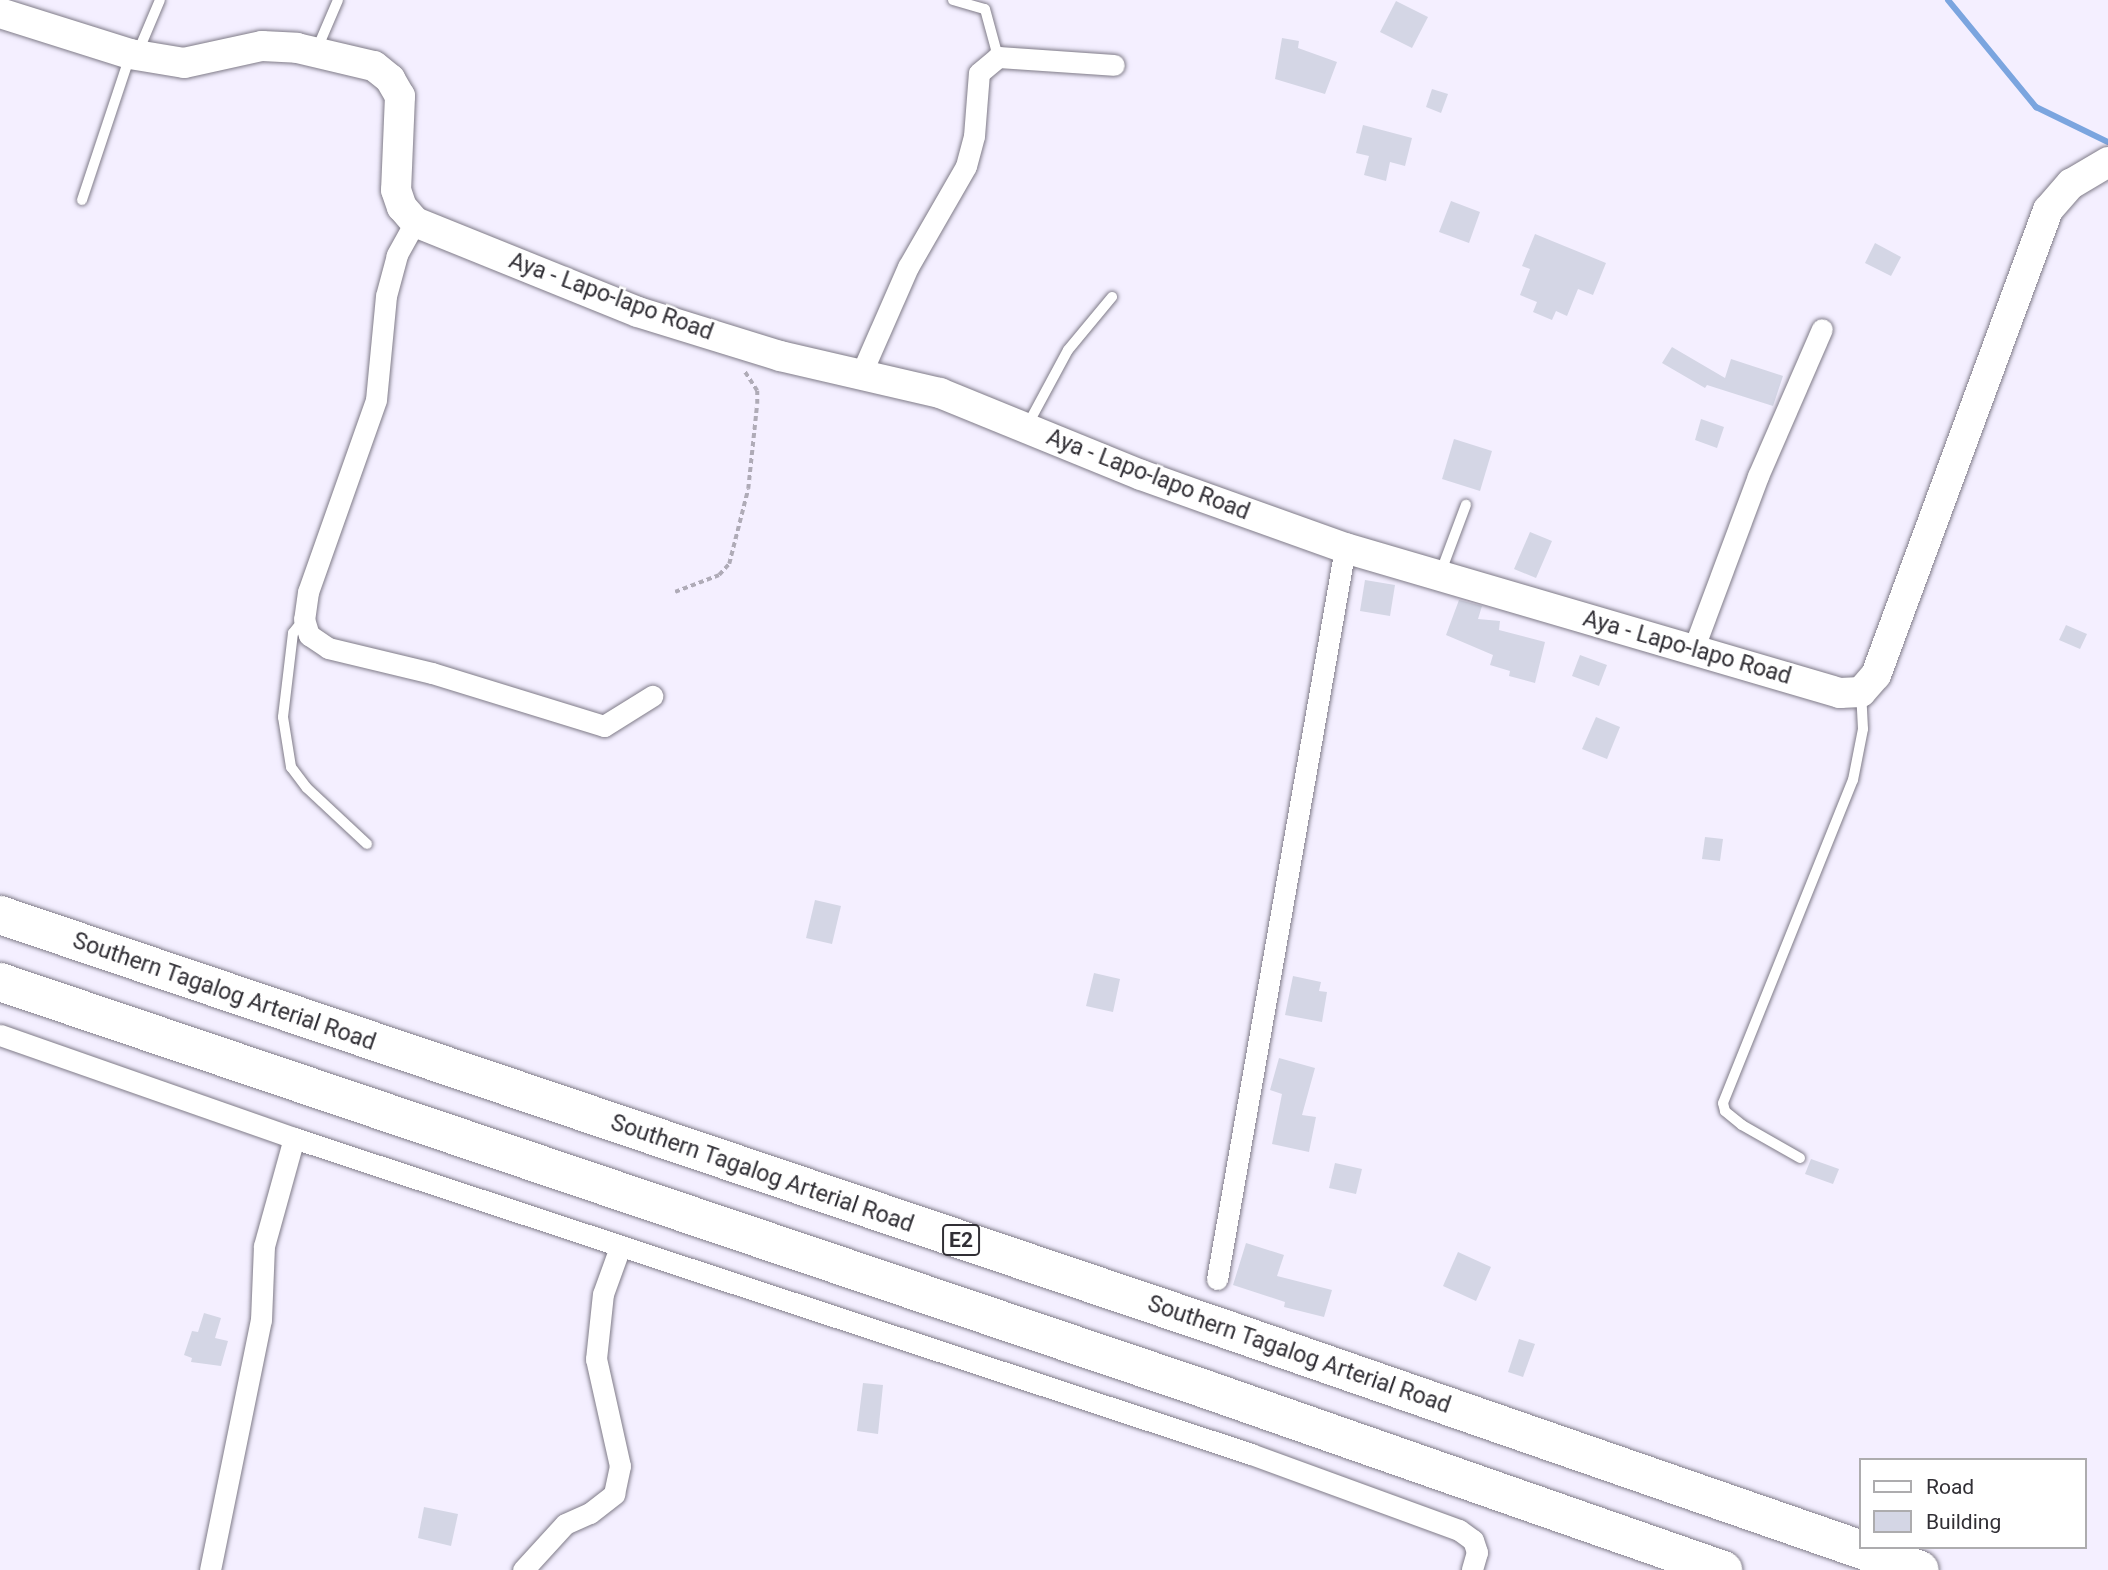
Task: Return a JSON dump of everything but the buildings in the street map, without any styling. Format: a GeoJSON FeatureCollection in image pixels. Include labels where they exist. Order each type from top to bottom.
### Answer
{"type":"FeatureCollection","features":[{"type":"Feature","properties":{"kind":"highway","name":"Southern Tagalog Arterial Road"},"geometry":{"type":"LineString","coordinates":[[0,915],[1228,1330],[1920,1570]]}},
{"type":"Feature","properties":{"kind":"highway"},"geometry":{"type":"LineString","coordinates":[[0,982],[1205,1389],[1723,1570]]}},
{"type":"Feature","properties":{"kind":"street"},"geometry":{"type":"LineString","coordinates":[[0,13],[133,55],[184,63],[262,46],[316,52],[374,66],[390,79],[400,96],[396,190],[402,207],[415,222],[397,255],[386,296],[376,400],[308,592],[304,620],[309,635],[328,648],[432,673],[604,726],[652,696]]}},
{"type":"Feature","properties":{"kind":"street"},"geometry":{"type":"LineString","coordinates":[[861,374],[908,267],[966,166],[974,135],[975,84],[979,72],[998,57],[1114,65]]}},
{"type":"Feature","properties":{"kind":"street"},"geometry":{"type":"LineString","coordinates":[[1861,692],[1876,675],[2049,210],[2071,184],[2104,164]]}},
{"type":"Feature","properties":{"kind":"street","name":"Aya - Lapo-lapo Road"},"geometry":{"type":"LineString","coordinates":[[415,222],[638,312],[729,340],[940,393],[1141,475],[1345,548],[1840,693],[1861,692]]}},
{"type":"Feature","properties":{"kind":"street"},"geometry":{"type":"LineString","coordinates":[[1693,650],[1758,476],[1822,329]]}},
{"type":"Feature","properties":{"kind":"street"},"geometry":{"type":"LineString","coordinates":[[1217,1279],[1345,548]]}},
{"type":"Feature","properties":{"kind":"street"},"geometry":{"type":"LineString","coordinates":[[0,1035],[294,1138],[1251,1454],[1459,1530],[1473,1540],[1476,1552],[1472,1570]]}},
{"type":"Feature","properties":{"kind":"street"},"geometry":{"type":"LineString","coordinates":[[210,1570],[261,1320],[264,1246],[294,1138]]}},
{"type":"Feature","properties":{"kind":"street"},"geometry":{"type":"LineString","coordinates":[[523,1570],[565,1524],[614,1494],[620,1466],[596,1359],[603,1294],[620,1247]]}},
{"type":"Feature","properties":{"kind":"lane"},"geometry":{"type":"LineString","coordinates":[[82,200],[133,55],[160,0]]}},
{"type":"Feature","properties":{"kind":"lane"},"geometry":{"type":"LineString","coordinates":[[316,52],[338,0]]}},
{"type":"Feature","properties":{"kind":"lane"},"geometry":{"type":"LineString","coordinates":[[953,0],[985,9],[998,57]]}},
{"type":"Feature","properties":{"kind":"lane"},"geometry":{"type":"LineString","coordinates":[[1026,428],[1068,350],[1112,298]]}},
{"type":"Feature","properties":{"kind":"lane"},"geometry":{"type":"LineString","coordinates":[[1440,576],[1466,505]]}},
{"type":"Feature","properties":{"kind":"lane"},"geometry":{"type":"LineString","coordinates":[[304,620],[293,633],[283,717],[291,767],[307,788],[368,844]]}},
{"type":"Feature","properties":{"kind":"lane"},"geometry":{"type":"LineString","coordinates":[[1800,1158],[1742,1125],[1725,1111],[1723,1103],[1853,780],[1863,729],[1861,692]]}},
{"type":"Feature","properties":{"kind":"path"},"geometry":{"type":"LineString","coordinates":[[675,592],[719,575],[729,564],[748,489],[757,391],[729,340]]}},
{"type":"Feature","properties":{"kind":"waterway"},"geometry":{"type":"LineString","coordinates":[[1948,0],[2036,107],[2108,142]]}}]}
